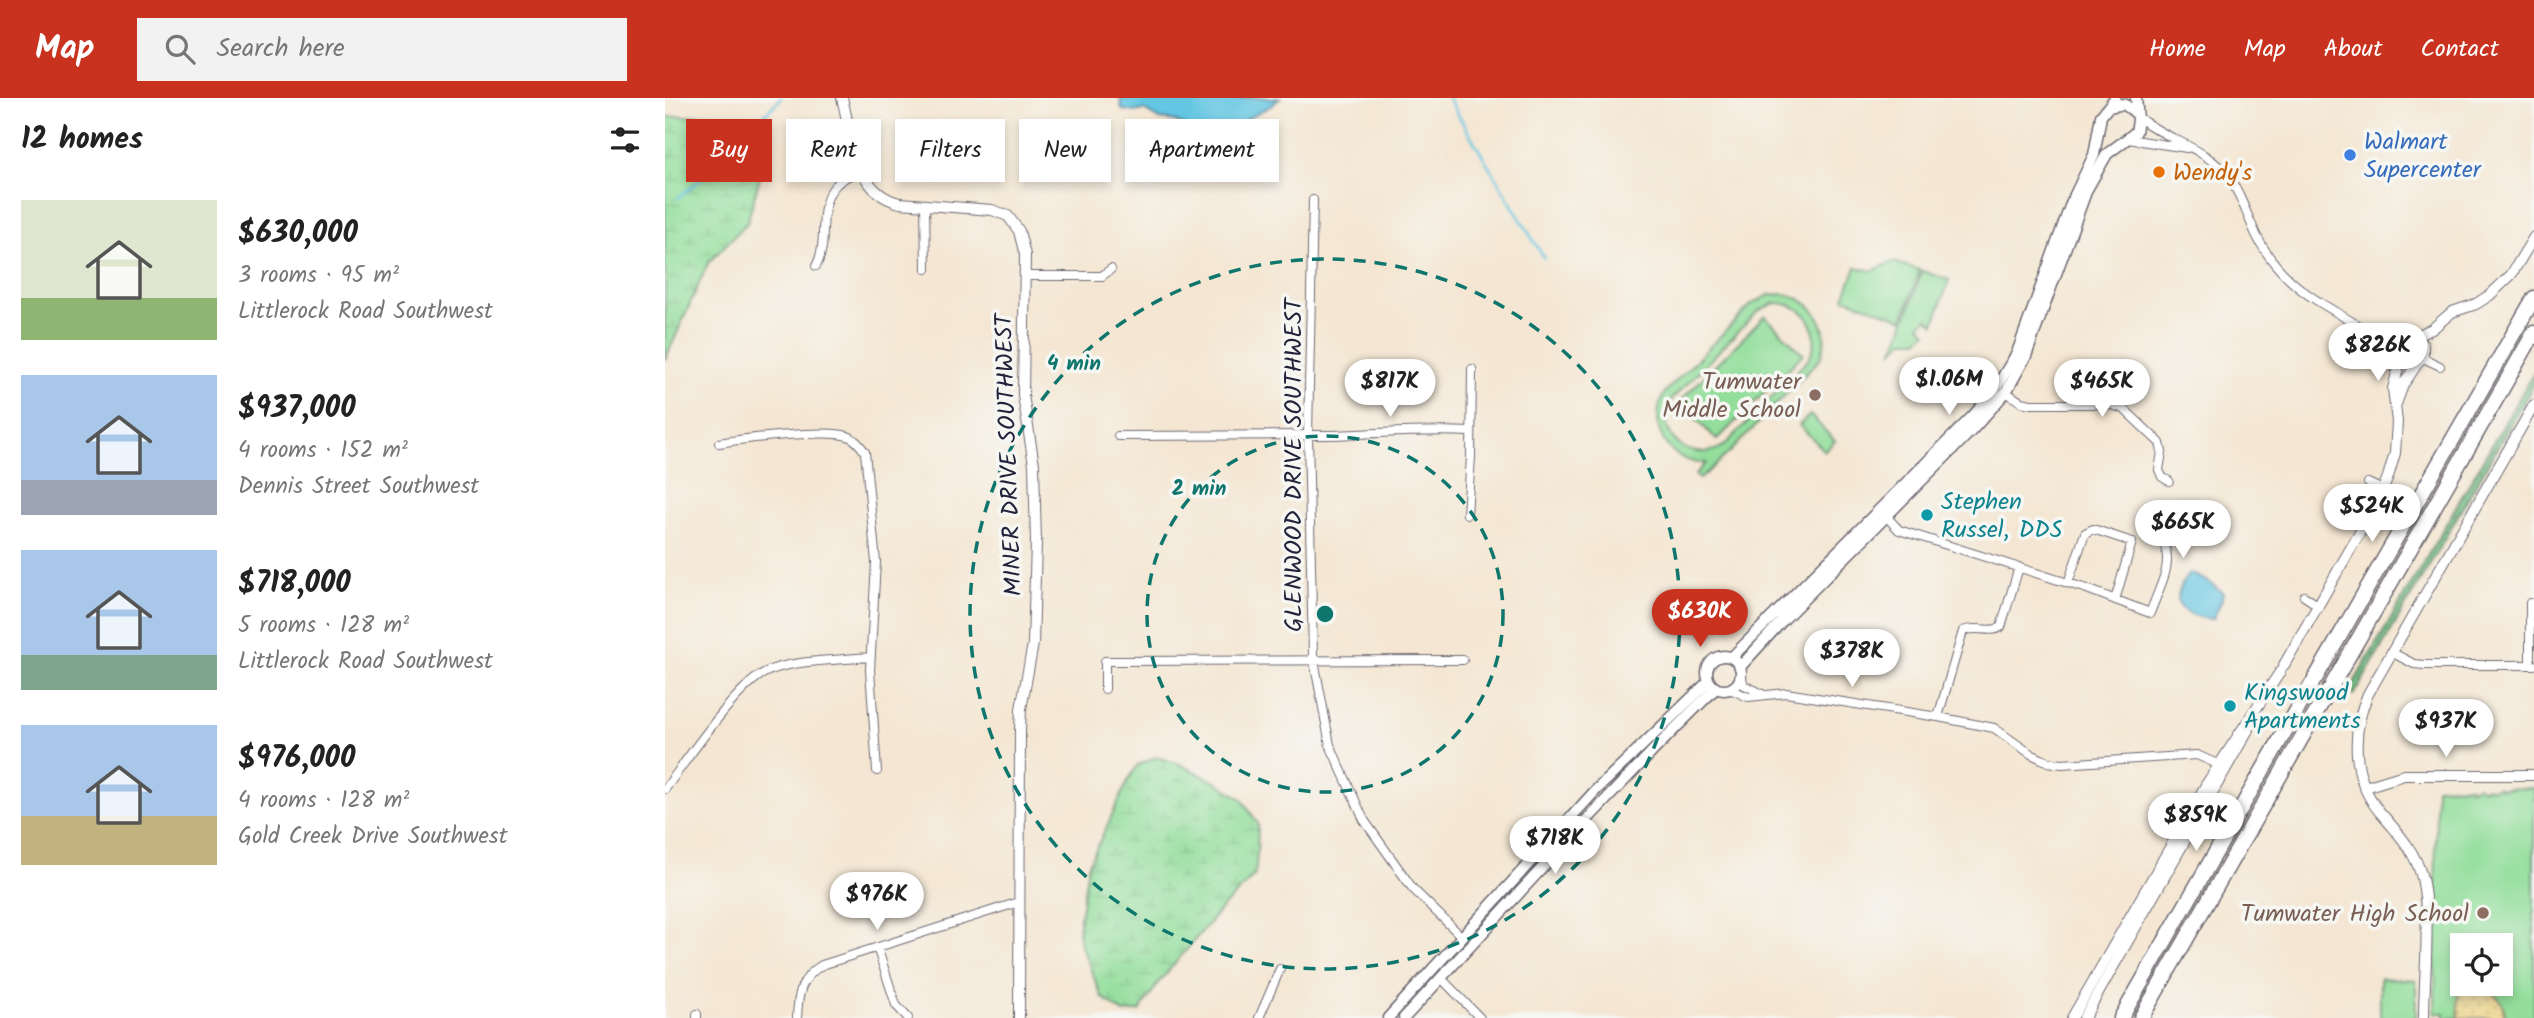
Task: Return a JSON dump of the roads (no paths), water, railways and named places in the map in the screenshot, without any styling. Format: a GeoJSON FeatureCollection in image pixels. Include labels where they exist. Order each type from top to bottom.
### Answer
{"type":"FeatureCollection","features":[{"type":"Feature","properties":{"kind":"highway"},"geometry":{"type":"LineString","coordinates":[[2121,1018],[2534,298]]}},
{"type":"Feature","properties":{"kind":"highway"},"geometry":{"type":"LineString","coordinates":[[2144,1018],[2534,334]]}},
{"type":"Feature","properties":{"kind":"main road"},"geometry":{"type":"LineString","coordinates":[[1712,685],[1730,689],[1739,681],[1741,671],[1782,621],[1973,429],[2006,392],[2026,356],[2087,189],[2107,154],[2136,132],[2136,98]]}},
{"type":"Feature","properties":{"kind":"main road"},"geometry":{"type":"LineString","coordinates":[[1732,657],[1972,416],[2001,382],[2017,353],[2072,201],[2094,155],[2100,121],[2111,103],[2124,104],[2137,116]]}},
{"type":"Feature","properties":{"kind":"main road"},"geometry":{"type":"LineString","coordinates":[[2100,121],[2108,138],[2120,141],[2127,139]]}},
{"type":"Feature","properties":{"kind":"main road"},"geometry":{"type":"LineString","coordinates":[[1712,685],[1706,670],[1711,660],[1721,655],[1732,657],[1741,671]]}},
{"type":"Feature","properties":{"kind":"main road"},"geometry":{"type":"LineString","coordinates":[[1388,1018],[1596,790],[1712,685]]}},
{"type":"Feature","properties":{"kind":"main road"},"geometry":{"type":"LineString","coordinates":[[1404,1018],[1712,685]]}},
{"type":"Feature","properties":{"kind":"street","name":"MINER DRIVE SOUTHWEST"},"geometry":{"type":"LineString","coordinates":[[842,98],[847,119]]}},
{"type":"Feature","properties":{"kind":"street"},"geometry":{"type":"LineString","coordinates":[[2137,116],[2153,130],[2204,155],[2228,176],[2260,242],[2269,257],[2291,281],[2369,330],[2408,365],[2422,357]]}},
{"type":"Feature","properties":{"kind":"street"},"geometry":{"type":"LineString","coordinates":[[2127,139],[2190,148]]}},
{"type":"Feature","properties":{"kind":"street"},"geometry":{"type":"LineString","coordinates":[[816,266],[822,256],[825,205],[830,192],[840,182]]}},
{"type":"Feature","properties":{"kind":"street","name":"MINER DRIVE SOUTHWEST"},"geometry":{"type":"LineString","coordinates":[[868,182],[887,200],[907,204],[992,209],[1008,216],[1019,231],[1025,255],[1023,395],[1034,465],[1036,542],[1033,644],[1020,729],[1019,1018]]}},
{"type":"Feature","properties":{"kind":"street","name":"GLENWOOD DRIVE SOUTHWEST"},"geometry":{"type":"LineString","coordinates":[[1313,200],[1308,435],[1314,660],[1329,745],[1364,820],[1413,889],[1462,936]]}},
{"type":"Feature","properties":{"kind":"street"},"geometry":{"type":"LineString","coordinates":[[925,204],[926,269]]}},
{"type":"Feature","properties":{"kind":"street"},"geometry":{"type":"LineString","coordinates":[[2396,404],[2392,397],[2399,356],[2408,339],[2432,329],[2452,313],[2476,304],[2501,286],[2511,275],[2534,237]]}},
{"type":"Feature","properties":{"kind":"street"},"geometry":{"type":"LineString","coordinates":[[1026,276],[1102,276],[1111,269]]}},
{"type":"Feature","properties":{"kind":"street"},"geometry":{"type":"LineString","coordinates":[[2284,665],[2383,490],[2395,453],[2396,404],[2403,385],[2422,357],[2432,329]]}},
{"type":"Feature","properties":{"kind":"street"},"geometry":{"type":"LineString","coordinates":[[2369,330],[2421,342],[2422,357]]}},
{"type":"Feature","properties":{"kind":"street"},"geometry":{"type":"LineString","coordinates":[[2422,357],[2440,366]]}},
{"type":"Feature","properties":{"kind":"street"},"geometry":{"type":"LineString","coordinates":[[1467,514],[1472,369]]}},
{"type":"Feature","properties":{"kind":"street"},"geometry":{"type":"LineString","coordinates":[[2006,392],[2021,402],[2031,404],[2109,404],[2125,409],[2159,443],[2162,452],[2159,470],[2162,477],[2169,481]]}},
{"type":"Feature","properties":{"kind":"street"},"geometry":{"type":"LineString","coordinates":[[2424,1018],[2425,912],[2421,878],[2405,840],[2378,810],[2365,787],[2356,749],[2358,720],[2368,694],[2391,652],[2534,405]]}},
{"type":"Feature","properties":{"kind":"street"},"geometry":{"type":"LineString","coordinates":[[1118,436],[1308,435],[1435,430],[1470,432]]}},
{"type":"Feature","properties":{"kind":"street"},"geometry":{"type":"LineString","coordinates":[[719,443],[835,434],[850,437],[860,444],[865,452],[876,562],[870,657],[877,771]]}},
{"type":"Feature","properties":{"kind":"street"},"geometry":{"type":"LineString","coordinates":[[2368,483],[2383,490]]}},
{"type":"Feature","properties":{"kind":"street"},"geometry":{"type":"LineString","coordinates":[[1886,516],[1899,530],[2068,583],[2150,613],[2169,565],[2166,545],[2148,512]]}},
{"type":"Feature","properties":{"kind":"street"},"geometry":{"type":"LineString","coordinates":[[2068,583],[2085,533],[2093,529],[2127,539],[2132,542],[2115,600]]}},
{"type":"Feature","properties":{"kind":"street"},"geometry":{"type":"LineString","coordinates":[[1938,717],[1963,631],[1970,628],[1992,630],[2001,627],[2019,567]]}},
{"type":"Feature","properties":{"kind":"street"},"geometry":{"type":"LineString","coordinates":[[2304,596],[2319,606]]}},
{"type":"Feature","properties":{"kind":"street"},"geometry":{"type":"LineString","coordinates":[[2391,652],[2414,664],[2532,665],[2531,603]]}},
{"type":"Feature","properties":{"kind":"street"},"geometry":{"type":"LineString","coordinates":[[665,789],[738,694],[764,673],[782,667],[870,657]]}},
{"type":"Feature","properties":{"kind":"street"},"geometry":{"type":"LineString","coordinates":[[1105,690],[1105,661],[1464,660]]}},
{"type":"Feature","properties":{"kind":"street"},"geometry":{"type":"LineString","coordinates":[[1741,671],[1744,685],[1764,694]]}},
{"type":"Feature","properties":{"kind":"street"},"geometry":{"type":"LineString","coordinates":[[2072,1018],[2223,766],[2280,672],[2223,766],[2084,1018]]}},
{"type":"Feature","properties":{"kind":"street"},"geometry":{"type":"LineString","coordinates":[[1730,689],[1748,697],[1786,694],[1938,717],[1997,730],[2031,754],[2055,763],[2094,764],[2197,755],[2223,766]]}},
{"type":"Feature","properties":{"kind":"street"},"geometry":{"type":"LineString","coordinates":[[2365,787],[2404,775],[2534,775]]}},
{"type":"Feature","properties":{"kind":"street"},"geometry":{"type":"LineString","coordinates":[[797,1018],[799,992],[805,977],[822,965],[1019,902]]}},
{"type":"Feature","properties":{"kind":"street"},"geometry":{"type":"LineString","coordinates":[[877,947],[896,1005],[908,1018]]}},
{"type":"Feature","properties":{"kind":"street"},"geometry":{"type":"LineString","coordinates":[[1259,1018],[1280,969]]}},
{"type":"Feature","properties":{"kind":"street"},"geometry":{"type":"LineString","coordinates":[[1441,978],[1480,1018]]}},
{"type":"Feature","properties":{"kind":"water"},"geometry":{"type":"Polygon","coordinates":[[[1120,98],[1280,98],[1248,119],[1159,119],[1144,110],[1122,110],[1120,98]]]}},
{"type":"Feature","properties":{"kind":"water"},"geometry":{"type":"Polygon","coordinates":[[[2190,573],[2209,582],[2223,593],[2213,619],[2190,614],[2182,609],[2178,602],[2179,593],[2190,573]]]}},
{"type":"Feature","properties":{"kind":"waterway"},"geometry":{"type":"LineString","coordinates":[[678,198],[712,170],[723,149],[752,127],[781,98]]}},
{"type":"Feature","properties":{"kind":"waterway"},"geometry":{"type":"LineString","coordinates":[[1448,98],[1544,258]]}},
{"type":"Feature","properties":{"kind":"place","name":"Walmart Supercenter"},"geometry":{"type":"Point","coordinates":[2350,155]}},
{"type":"Feature","properties":{"kind":"place","name":"Wendy's"},"geometry":{"type":"Point","coordinates":[2159,172]}},
{"type":"Feature","properties":{"kind":"place","name":"Tumwater Middle School"},"geometry":{"type":"Point","coordinates":[1815,395]}},
{"type":"Feature","properties":{"kind":"place","name":"Stephen Russel, DDS"},"geometry":{"type":"Point","coordinates":[1927,515]}},
{"type":"Feature","properties":{"kind":"place","name":"Kingswood Apartments"},"geometry":{"type":"Point","coordinates":[2230,706]}},
{"type":"Feature","properties":{"kind":"place","name":"Tumwater High School"},"geometry":{"type":"Point","coordinates":[2483,913]}}]}
